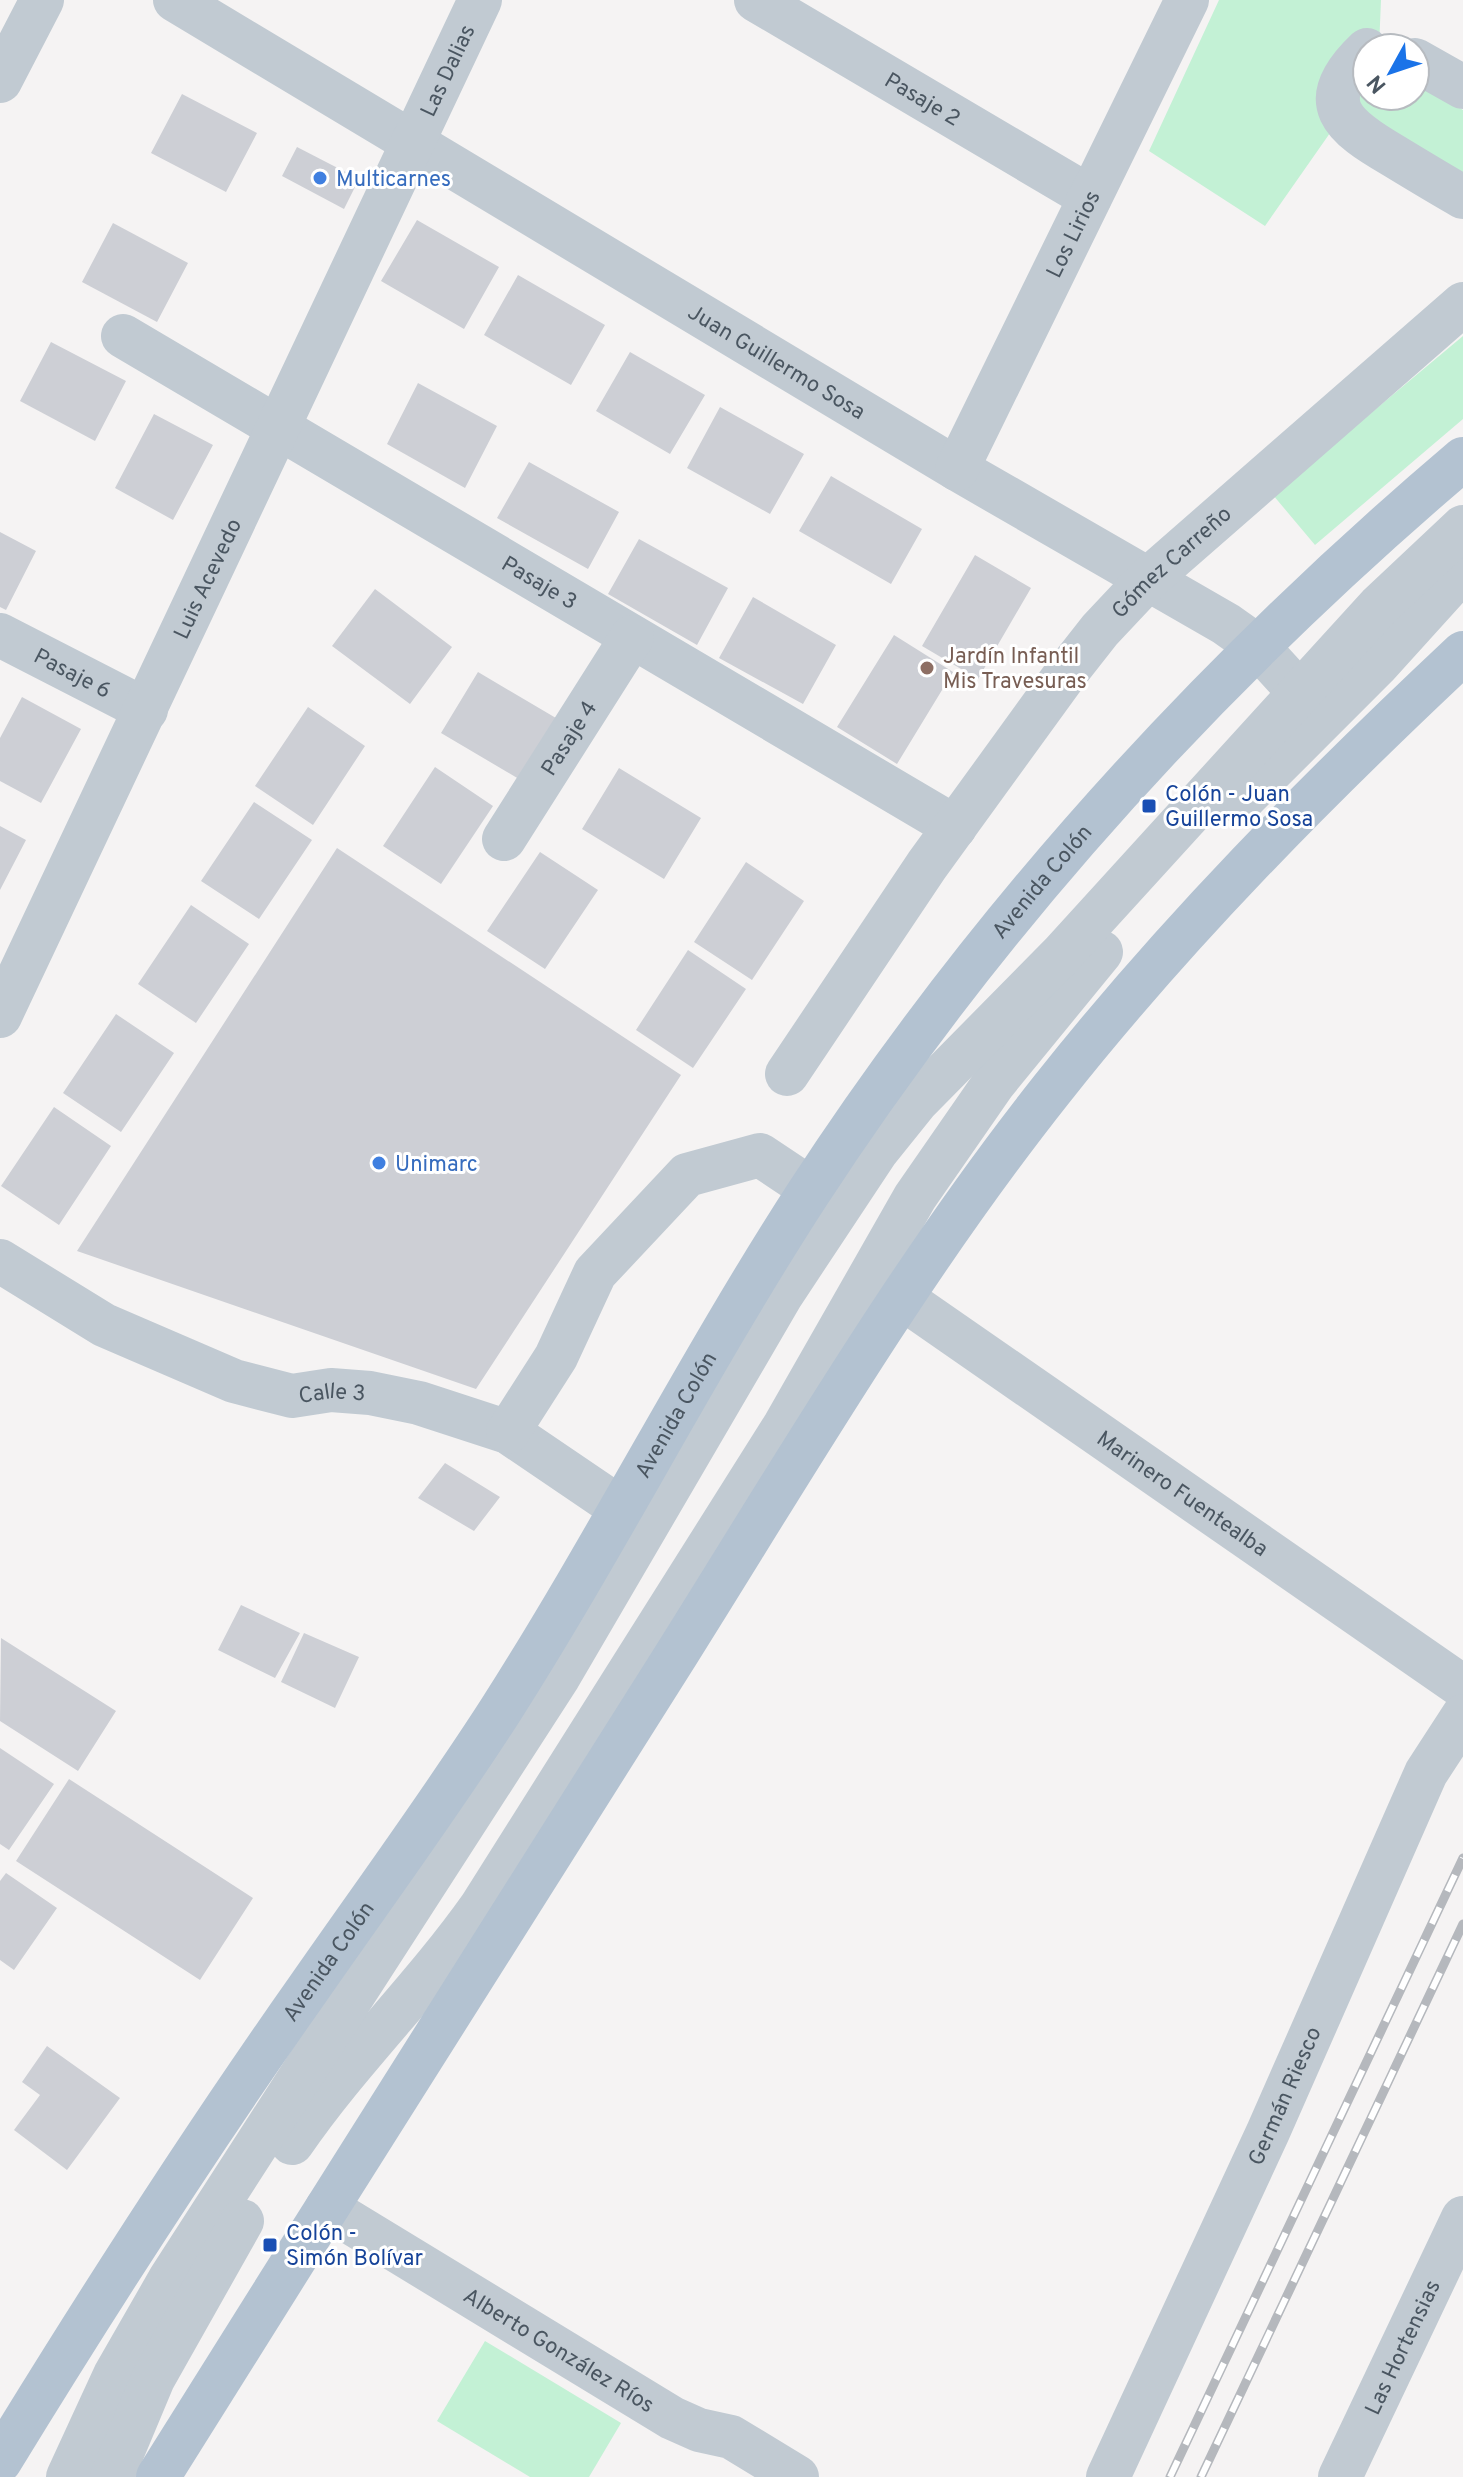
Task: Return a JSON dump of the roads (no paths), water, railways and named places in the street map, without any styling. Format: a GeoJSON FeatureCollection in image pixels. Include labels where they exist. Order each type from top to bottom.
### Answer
{"type":"FeatureCollection","features":[{"type":"Feature","properties":{"kind":"main road","name":"Avenida Colón"},"geometry":{"type":"LineString","coordinates":[[0,2461],[272,2042],[500,1711],[700,1366],[811,1189],[917,1038],[1047,871],[1133,774],[1257,646],[1463,459]]}},
{"type":"Feature","properties":{"kind":"main road"},"geometry":{"type":"LineString","coordinates":[[158,2477],[902,1298],[990,1171],[1136,987],[1233,878],[1355,754],[1463,653]]}},
{"type":"Feature","properties":{"kind":"street"},"geometry":{"type":"LineString","coordinates":[[0,81],[42,0]]}},
{"type":"Feature","properties":{"kind":"street","name":"Juan Guillermo Sosa"},"geometry":{"type":"LineString","coordinates":[[175,0],[1257,646],[1355,754]]}},
{"type":"Feature","properties":{"kind":"street","name":"Las Dalias"},"geometry":{"type":"LineString","coordinates":[[413,142],[480,0]]}},
{"type":"Feature","properties":{"kind":"street","name":"Pasaje 2"},"geometry":{"type":"LineString","coordinates":[[756,0],[1090,197]]}},
{"type":"Feature","properties":{"kind":"street","name":"Los Lirios"},"geometry":{"type":"LineString","coordinates":[[957,469],[1187,0]]}},
{"type":"Feature","properties":{"kind":"street"},"geometry":{"type":"LineString","coordinates":[[1431,69],[1463,87]]}},
{"type":"Feature","properties":{"kind":"street"},"geometry":{"type":"LineString","coordinates":[[1351,76],[1339,96],[1341,117],[1348,126],[1463,197]]}},
{"type":"Feature","properties":{"kind":"street","name":"Luis Acevedo"},"geometry":{"type":"LineString","coordinates":[[0,1016],[12,959],[146,710],[413,142]]}},
{"type":"Feature","properties":{"kind":"street","name":"Gómez Carreño"},"geometry":{"type":"LineString","coordinates":[[787,1074],[927,865],[1100,630],[1147,580],[1463,304]]}},
{"type":"Feature","properties":{"kind":"street","name":"Pasaje 3"},"geometry":{"type":"LineString","coordinates":[[123,336],[955,827]]}},
{"type":"Feature","properties":{"kind":"street"},"geometry":{"type":"LineString","coordinates":[[102,2469],[174,2337],[257,2197],[316,2108],[453,1947],[481,1907],[785,1425],[915,1197],[952,1140],[1034,1031],[1312,706],[1379,606],[1463,527]]}},
{"type":"Feature","properties":{"kind":"street"},"geometry":{"type":"LineString","coordinates":[[102,2469],[115,2375],[170,2279],[559,1676],[775,1307],[876,1152],[934,1082],[1312,706],[1377,665],[1463,570]]}},
{"type":"Feature","properties":{"kind":"street","name":"Pasaje 6"},"geometry":{"type":"LineString","coordinates":[[0,635],[146,710]]}},
{"type":"Feature","properties":{"kind":"street","name":"Pasaje 4"},"geometry":{"type":"LineString","coordinates":[[504,839],[632,637]]}},
{"type":"Feature","properties":{"kind":"street"},"geometry":{"type":"LineString","coordinates":[[508,1432],[556,1357],[595,1273],[687,1175],[760,1155],[811,1189]]}},
{"type":"Feature","properties":{"kind":"street","name":"Calle 3"},"geometry":{"type":"LineString","coordinates":[[0,1261],[104,1325],[234,1381],[292,1396],[331,1390],[370,1393],[419,1403],[508,1432],[620,1508]]}},
{"type":"Feature","properties":{"kind":"street","name":"Marinero Fuentealba"},"geometry":{"type":"LineString","coordinates":[[902,1298],[1463,1687]]}},
{"type":"Feature","properties":{"kind":"street","name":"Germán Riesco"},"geometry":{"type":"LineString","coordinates":[[1108,2477],[1268,2132],[1426,1773],[1463,1716]]}},
{"type":"Feature","properties":{"kind":"street","name":"Alberto González Ríos"},"geometry":{"type":"LineString","coordinates":[[327,2208],[672,2418],[699,2430],[731,2437],[797,2477]]}},
{"type":"Feature","properties":{"kind":"street","name":"Las Hortensias"},"geometry":{"type":"LineString","coordinates":[[1340,2477],[1451,2273],[1463,2218]]}},
{"type":"Feature","properties":{"kind":"street"},"geometry":{"type":"LineString","coordinates":[[28,2415],[102,2469]]}},
{"type":"Feature","properties":{"kind":"railway"},"geometry":{"type":"LineString","coordinates":[[1170,2477],[1463,1858]]}},
{"type":"Feature","properties":{"kind":"railway"},"geometry":{"type":"LineString","coordinates":[[1201,2477],[1463,1924]]}},
{"type":"Feature","properties":{"kind":"place","name":"Multicarnes"},"geometry":{"type":"Point","coordinates":[320,178]}},
{"type":"Feature","properties":{"kind":"place","name":"Jardín Infantil Mis Travesuras"},"geometry":{"type":"Point","coordinates":[927,668]}},
{"type":"Feature","properties":{"kind":"place","name":"Colón - Juan Guillermo Sosa"},"geometry":{"type":"Point","coordinates":[1149,806]}},
{"type":"Feature","properties":{"kind":"place","name":"Unimarc"},"geometry":{"type":"Point","coordinates":[379,1163]}},
{"type":"Feature","properties":{"kind":"place","name":"Colón - Simón Bolívar"},"geometry":{"type":"Point","coordinates":[270,2245]}}]}
